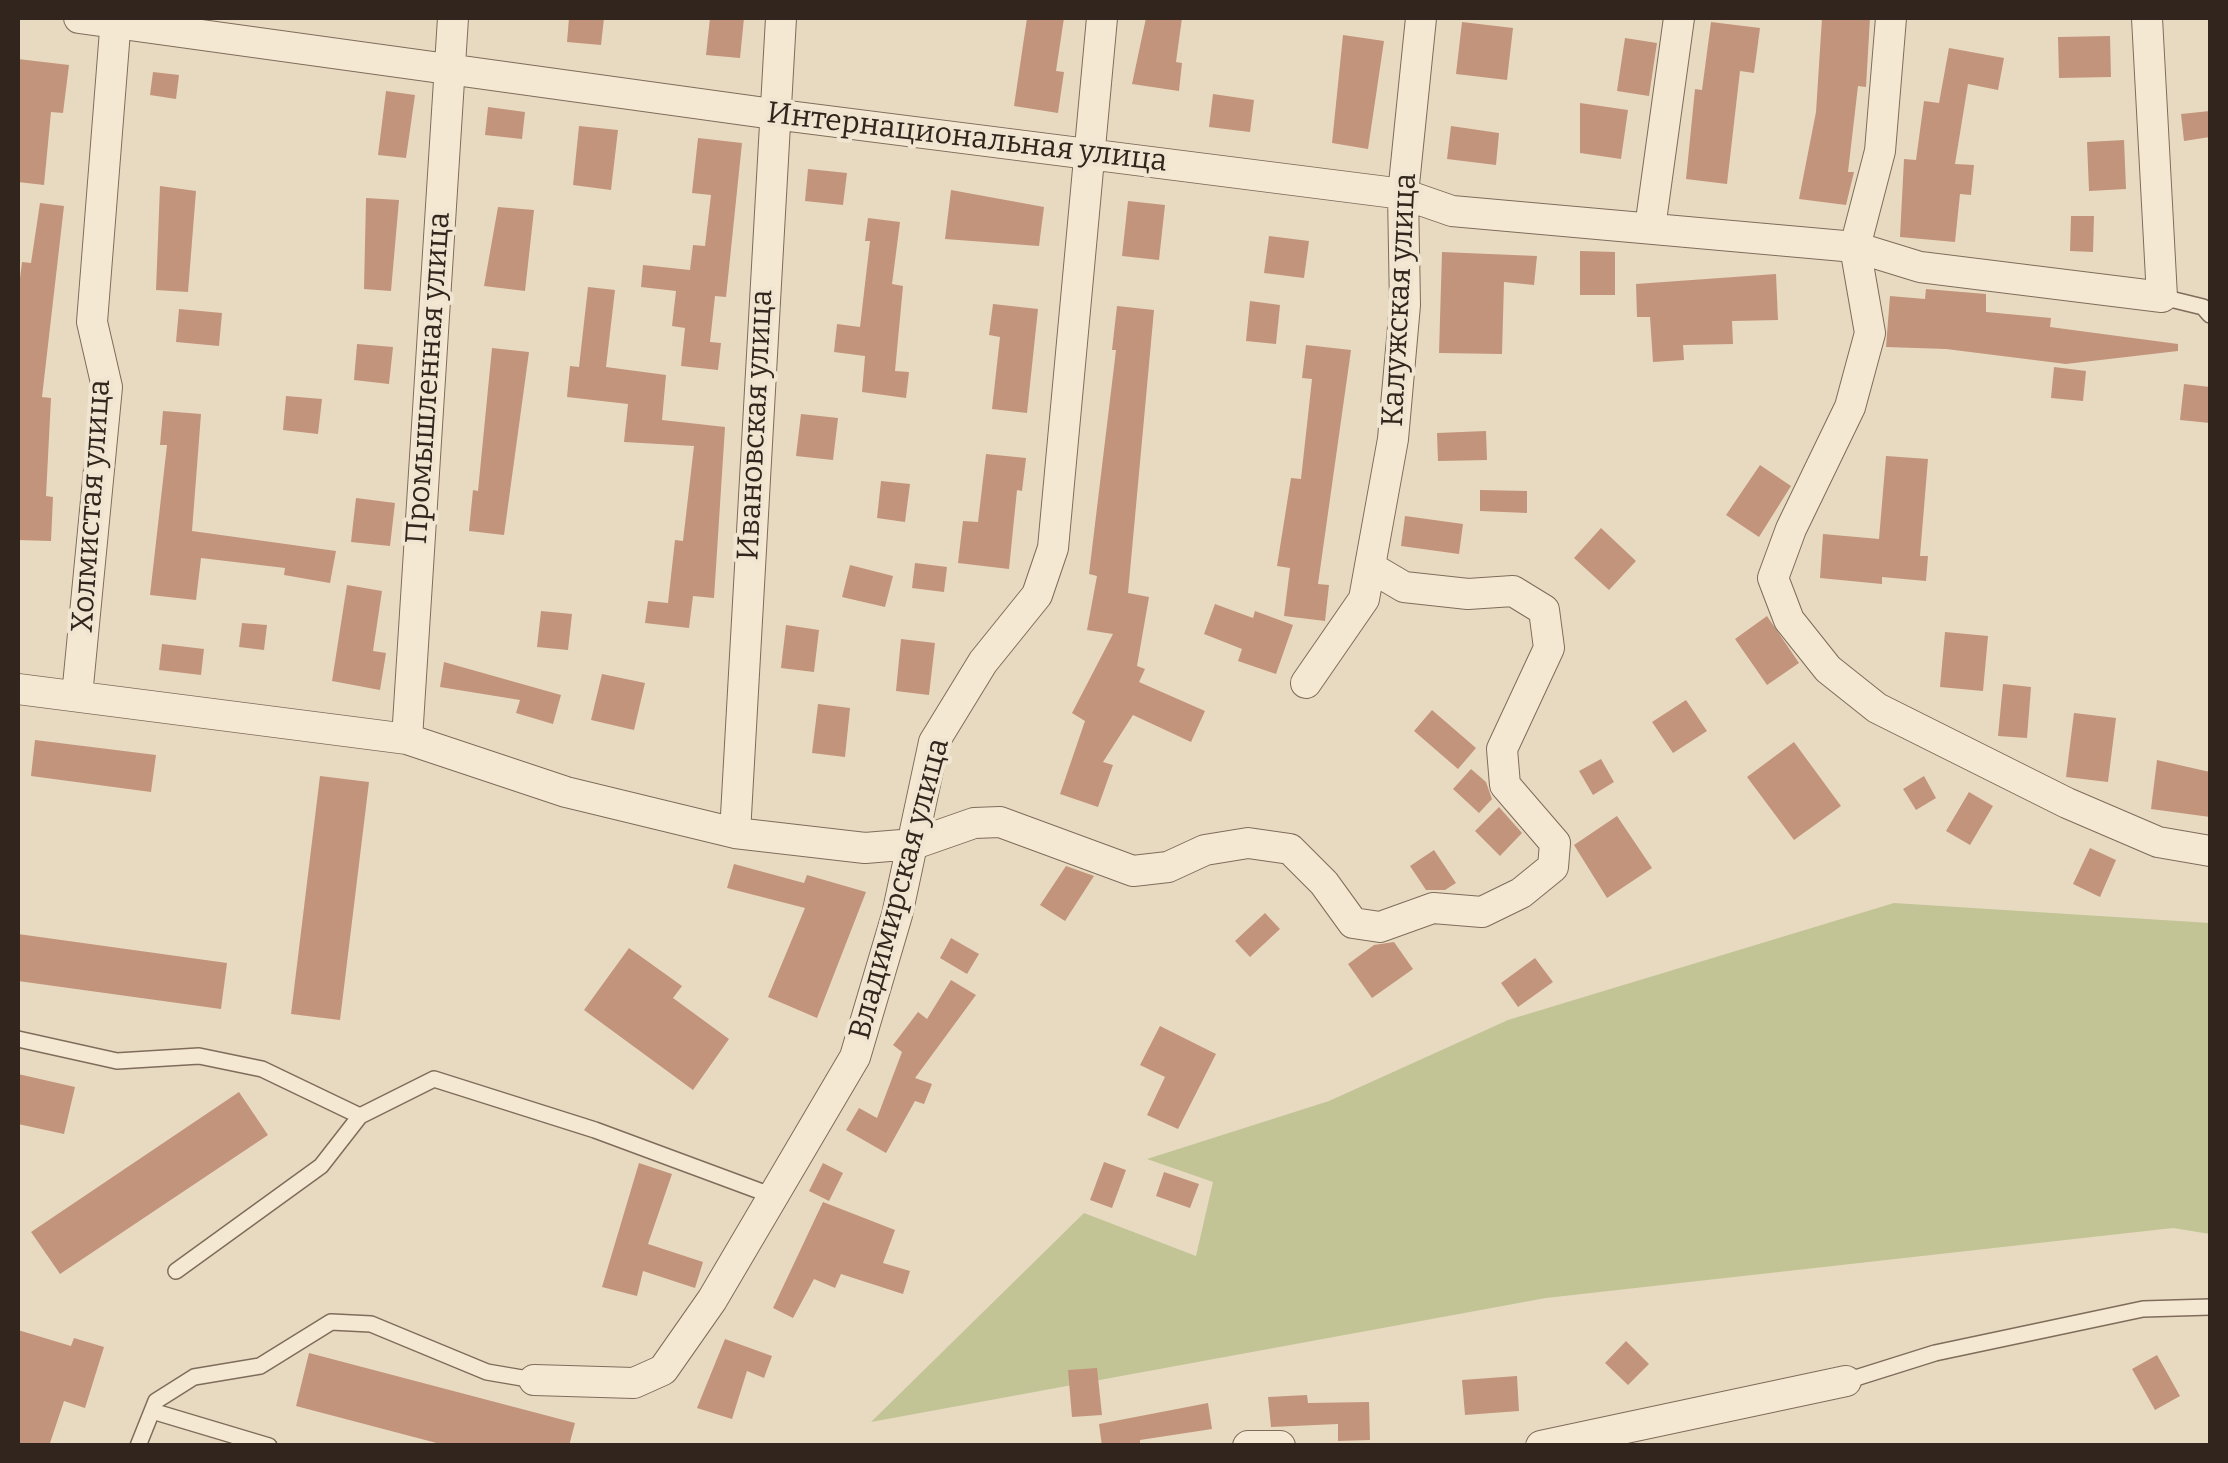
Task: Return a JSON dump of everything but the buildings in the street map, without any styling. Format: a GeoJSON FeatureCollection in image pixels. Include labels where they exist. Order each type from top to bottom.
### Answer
{"type":"FeatureCollection","features":[{"type":"Feature","properties":{"kind":"street","name":"Интернациональная улица"},"geometry":{"type":"LineString","coordinates":[[78,18],[450,66],[773,114],[1403,194],[1452,210],[1855,247],[1920,267],[2162,297]]}},
{"type":"Feature","properties":{"kind":"street","name":"Промышленная улица"},"geometry":{"type":"LineString","coordinates":[[406,739],[453,18]]}},
{"type":"Feature","properties":{"kind":"street","name":"Ивановская улица"},"geometry":{"type":"LineString","coordinates":[[734,833],[781,18]]}},
{"type":"Feature","properties":{"kind":"street","name":"Владимирская улица"},"geometry":{"type":"LineString","coordinates":[[534,1380],[634,1382],[662,1370],[712,1300],[855,1057],[914,844],[934,742],[983,662],[1037,595],[1053,548],[1102,18]]}},
{"type":"Feature","properties":{"kind":"street","name":"Калужская улица"},"geometry":{"type":"LineString","coordinates":[[1306,683],[1364,599],[1370,567],[1397,401],[1405,305],[1403,194],[1421,18]]}},
{"type":"Feature","properties":{"kind":"street"},"geometry":{"type":"LineString","coordinates":[[1650,228],[1679,18]]}},
{"type":"Feature","properties":{"kind":"street"},"geometry":{"type":"LineString","coordinates":[[1891,18],[1880,151],[1855,247],[1870,333],[1850,408],[1791,529],[1774,578],[1789,620],[1828,668],[1877,708],[2067,803],[2158,842],[2210,851]]}},
{"type":"Feature","properties":{"kind":"street"},"geometry":{"type":"LineString","coordinates":[[2146,18],[2162,297]]}},
{"type":"Feature","properties":{"kind":"street","name":"Холмистая улица"},"geometry":{"type":"LineString","coordinates":[[77,696],[107,386],[92,322],[115,20]]}},
{"type":"Feature","properties":{"kind":"street"},"geometry":{"type":"LineString","coordinates":[[18,689],[406,739],[548,786],[734,833],[864,848],[914,844],[974,823],[1000,822],[1133,871],[1168,867],[1206,850],[1248,843],[1290,848],[1353,923],[1380,927],[1432,908],[1482,912],[1521,893],[1553,866],[1554,842],[1506,785],[1502,749],[1548,648],[1544,610],[1512,592],[1468,594],[1404,586],[1370,567]]}},
{"type":"Feature","properties":{"kind":"street"},"geometry":{"type":"LineString","coordinates":[[1541,1446],[1846,1381]]}},
{"type":"Feature","properties":{"kind":"street"},"geometry":{"type":"LineString","coordinates":[[1248,1446],[1280,1446]]}},
{"type":"Feature","properties":{"kind":"lane"},"geometry":{"type":"LineString","coordinates":[[2162,297],[2204,307],[2210,315]]}},
{"type":"Feature","properties":{"kind":"lane"},"geometry":{"type":"LineString","coordinates":[[18,1039],[118,1061],[199,1056],[262,1068],[360,1116]]}},
{"type":"Feature","properties":{"kind":"lane"},"geometry":{"type":"LineString","coordinates":[[176,1271],[321,1166],[360,1116],[434,1079],[595,1130],[773,1196]]}},
{"type":"Feature","properties":{"kind":"lane"},"geometry":{"type":"LineString","coordinates":[[1846,1381],[1935,1353],[2143,1309],[2210,1307]]}},
{"type":"Feature","properties":{"kind":"lane"},"geometry":{"type":"LineString","coordinates":[[138,1446],[156,1400],[194,1377],[260,1366],[331,1322],[371,1324],[487,1372],[534,1380]]}},
{"type":"Feature","properties":{"kind":"lane"},"geometry":{"type":"LineString","coordinates":[[152,1411],[269,1446]]}},
{"type":"Feature","properties":{"kind":"green space"},"geometry":{"type":"Polygon","coordinates":[[[1894,903],[2210,923],[2210,1234],[2173,1228],[1546,1298],[871,1422],[1084,1213],[1196,1256],[1213,1182],[1147,1159],[1329,1101],[1508,1020],[1894,903]]]}}]}
